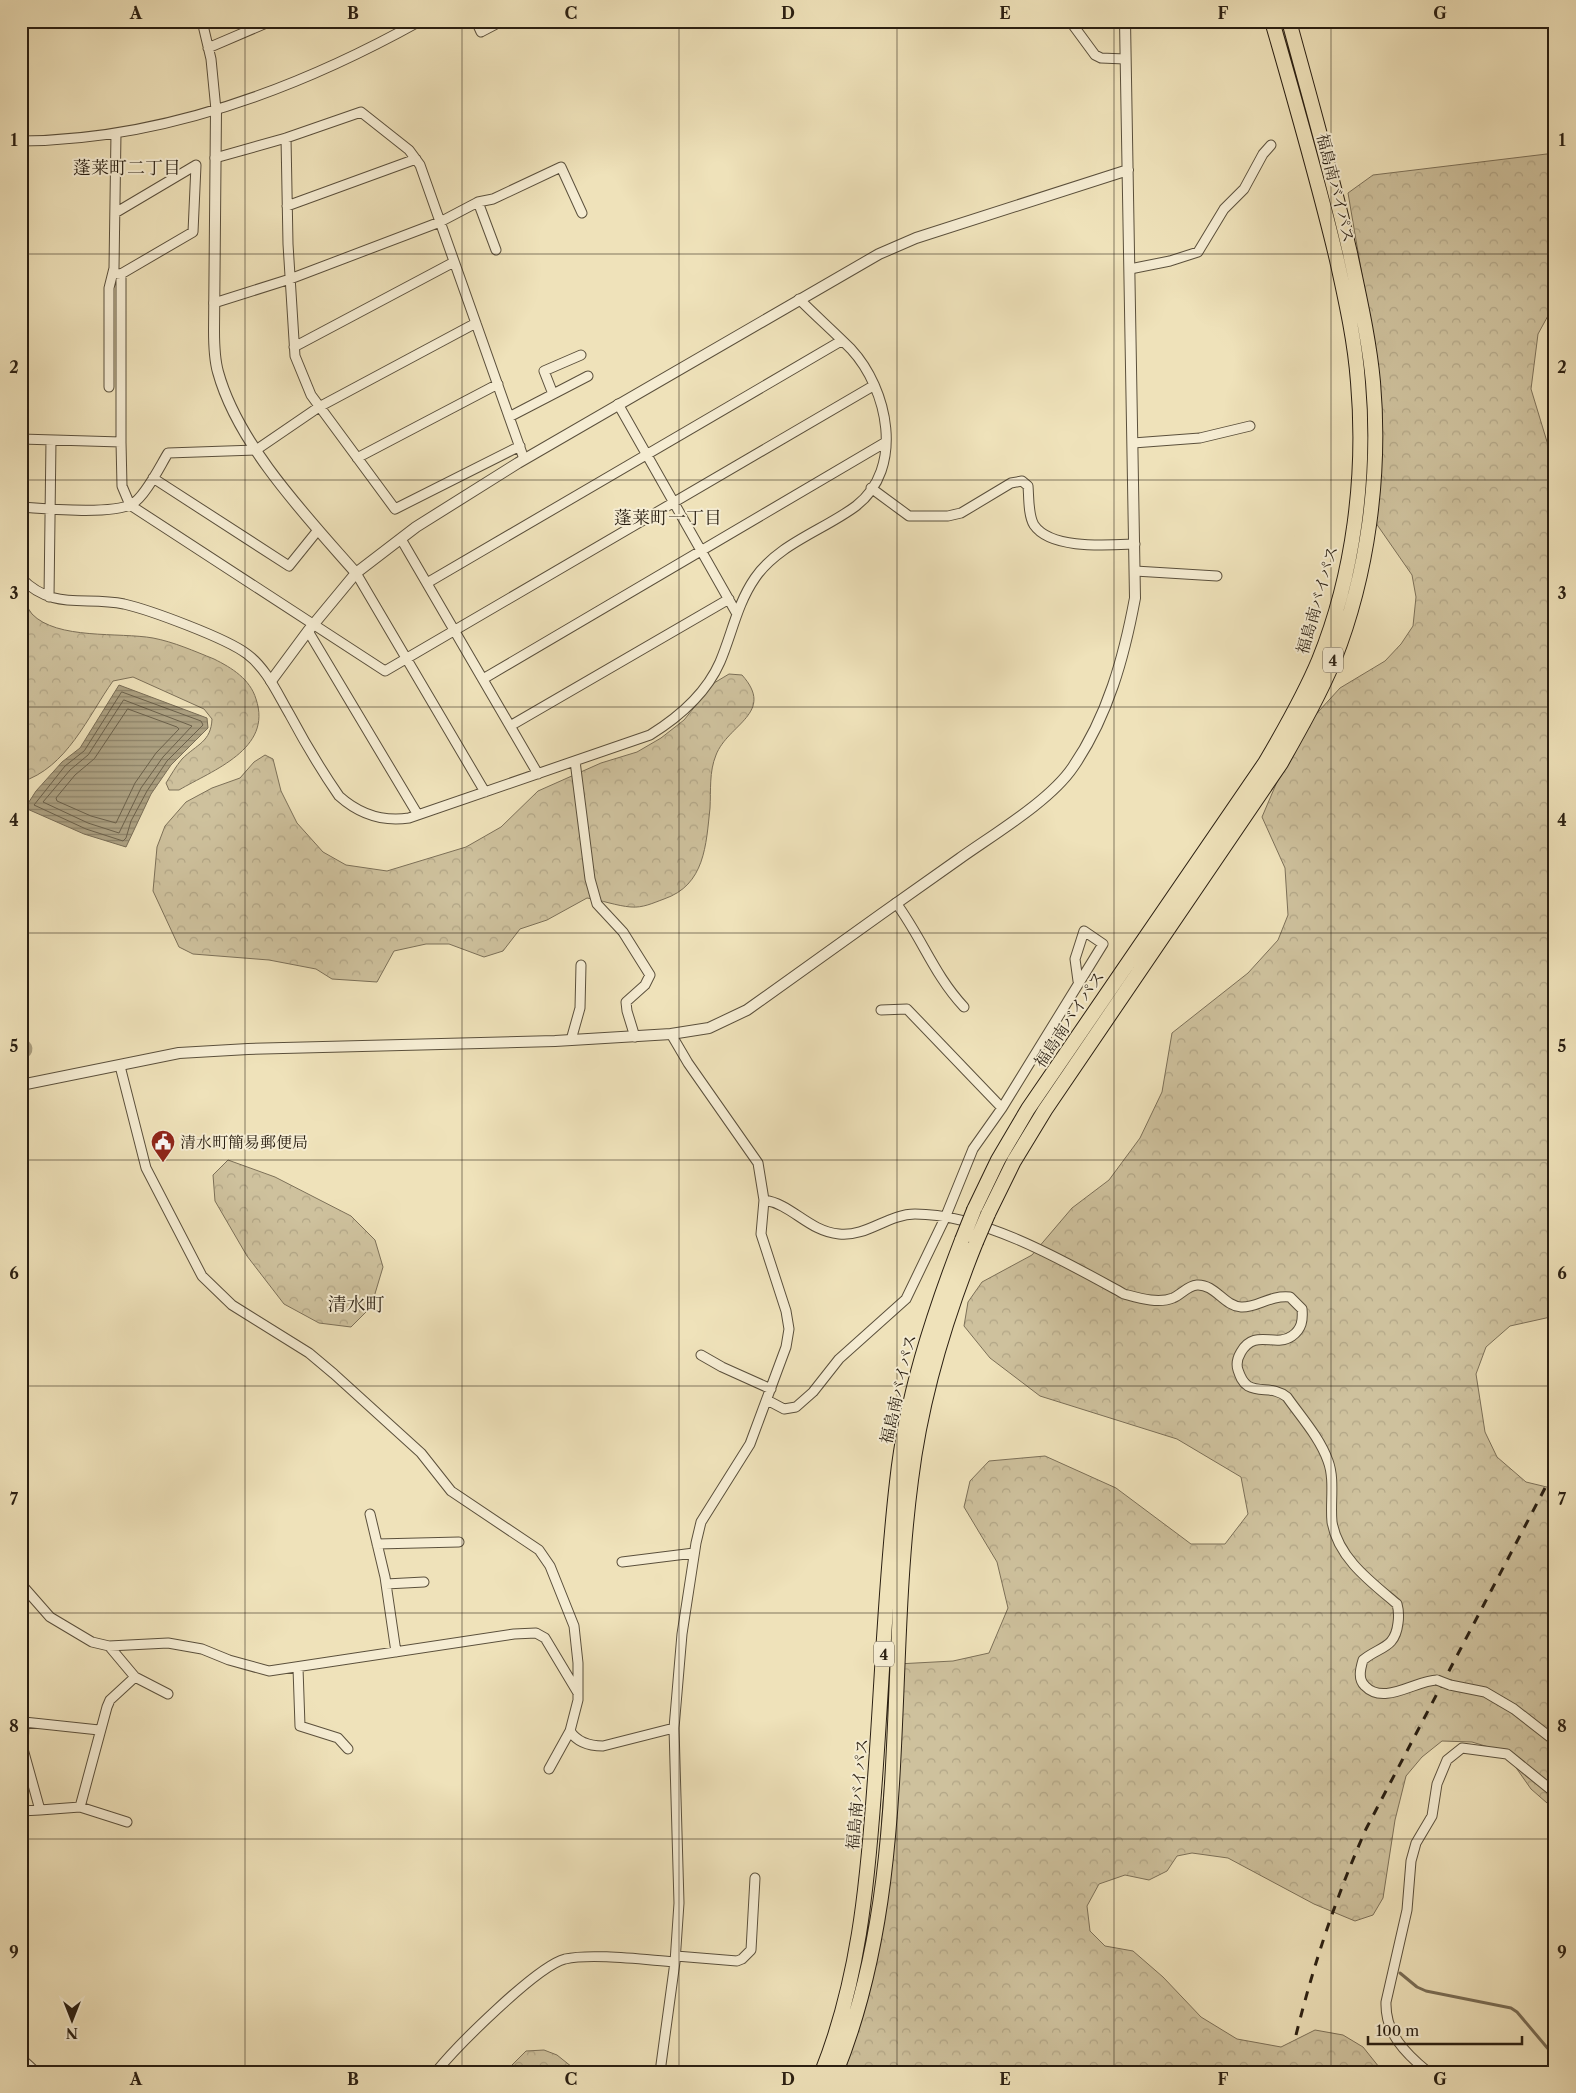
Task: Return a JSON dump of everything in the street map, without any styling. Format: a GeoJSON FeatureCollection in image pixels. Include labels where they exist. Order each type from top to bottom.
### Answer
{"type":"FeatureCollection","features":[{"type":"Feature","properties":{"kind":"highway","name":"福島南バイパス"},"geometry":{"type":"LineString","coordinates":[[822,2072],[848,1994],[864,1908],[881,1715],[890,1552],[903,1438],[925,1345],[981,1212],[998,1160],[1028,1109],[1265,763],[1300,702],[1319,659],[1337,604],[1351,545],[1356,506],[1360,425],[1358,382],[1352,335],[1321,191],[1272,21]]}},
{"type":"Feature","properties":{"kind":"highway","name":"福島南バイパス"},"geometry":{"type":"LineString","coordinates":[[981,1212],[1045,1110],[1281,763],[1310,711],[1334,659],[1352,604],[1366,545],[1370,506],[1376,424],[1373,382],[1367,335],[1336,191],[1289,21]]}},
{"type":"Feature","properties":{"kind":"highway","name":"福島南バイパス"},"geometry":{"type":"LineString","coordinates":[[836,2072],[864,1988],[881,1903],[892,1780],[904,1546],[917,1440],[928,1384],[969,1241]]}},
{"type":"Feature","properties":{"kind":"street"},"geometry":{"type":"LineString","coordinates":[[202,21],[208,48],[216,110],[214,357],[218,373],[234,410],[256,450],[318,530],[356,573],[485,792]]}},
{"type":"Feature","properties":{"kind":"street"},"geometry":{"type":"LineString","coordinates":[[208,48],[271,21]]}},
{"type":"Feature","properties":{"kind":"street"},"geometry":{"type":"LineString","coordinates":[[21,141],[116,133],[178,121],[216,110],[307,77],[407,24],[420,21]]}},
{"type":"Feature","properties":{"kind":"street"},"geometry":{"type":"LineString","coordinates":[[476,21],[481,32],[502,21]]}},
{"type":"Feature","properties":{"kind":"street"},"geometry":{"type":"LineString","coordinates":[[1070,21],[1095,55],[1101,58],[1125,59]]}},
{"type":"Feature","properties":{"kind":"street"},"geometry":{"type":"LineString","coordinates":[[21,1085],[179,1053],[248,1049],[636,1037],[709,1028],[747,1010],[1047,794],[1074,766],[1097,724],[1122,664],[1135,598],[1125,21]]}},
{"type":"Feature","properties":{"kind":"street"},"geometry":{"type":"LineString","coordinates":[[216,158],[286,138],[361,112],[410,150],[416,159],[440,222],[524,459]]}},
{"type":"Feature","properties":{"kind":"street"},"geometry":{"type":"LineString","coordinates":[[116,133],[115,214],[122,486],[130,505],[310,628],[385,672],[873,386]]}},
{"type":"Feature","properties":{"kind":"street"},"geometry":{"type":"LineString","coordinates":[[286,138],[287,206],[294,347],[300,372],[319,407],[395,509],[520,446]]}},
{"type":"Feature","properties":{"kind":"street"},"geometry":{"type":"LineString","coordinates":[[1130,269],[1170,261],[1198,252],[1224,209],[1244,189],[1263,154],[1271,145]]}},
{"type":"Feature","properties":{"kind":"street"},"geometry":{"type":"LineString","coordinates":[[287,206],[416,159]]}},
{"type":"Feature","properties":{"kind":"street"},"geometry":{"type":"LineString","coordinates":[[109,387],[109,288],[117,274],[194,232],[196,165],[115,214]]}},
{"type":"Feature","properties":{"kind":"street"},"geometry":{"type":"LineString","coordinates":[[214,303],[290,279],[440,222],[478,202],[493,199],[561,167],[582,213]]}},
{"type":"Feature","properties":{"kind":"street"},"geometry":{"type":"LineString","coordinates":[[271,681],[310,628],[356,573],[455,501],[524,459],[879,254],[916,238],[1128,170]]}},
{"type":"Feature","properties":{"kind":"street"},"geometry":{"type":"LineString","coordinates":[[478,202],[496,250]]}},
{"type":"Feature","properties":{"kind":"street"},"geometry":{"type":"LineString","coordinates":[[294,347],[454,262]]}},
{"type":"Feature","properties":{"kind":"street"},"geometry":{"type":"LineString","coordinates":[[21,578],[29,586],[48,597],[64,601],[109,602],[126,605],[163,617],[236,647],[259,666],[271,681],[339,796],[352,807],[378,817],[400,819],[418,815],[650,735],[681,713],[702,690],[719,664],[737,614],[755,577],[774,558],[857,505],[872,488],[882,467],[886,442],[886,422],[873,386],[852,350],[799,299]]}},
{"type":"Feature","properties":{"kind":"street"},"geometry":{"type":"LineString","coordinates":[[21,507],[50,510],[119,509],[130,505],[134,503],[153,478],[168,453],[256,450],[319,407],[476,323]]}},
{"type":"Feature","properties":{"kind":"street"},"geometry":{"type":"LineString","coordinates":[[427,583],[841,341]]}},
{"type":"Feature","properties":{"kind":"street"},"geometry":{"type":"LineString","coordinates":[[554,394],[544,371],[581,355]]}},
{"type":"Feature","properties":{"kind":"street"},"geometry":{"type":"LineString","coordinates":[[509,417],[588,376]]}},
{"type":"Feature","properties":{"kind":"street"},"geometry":{"type":"LineString","coordinates":[[357,458],[498,384]]}},
{"type":"Feature","properties":{"kind":"street"},"geometry":{"type":"LineString","coordinates":[[618,404],[737,614]]}},
{"type":"Feature","properties":{"kind":"street"},"geometry":{"type":"LineString","coordinates":[[1133,443],[1200,438],[1250,426]]}},
{"type":"Feature","properties":{"kind":"street"},"geometry":{"type":"LineString","coordinates":[[21,439],[121,442]]}},
{"type":"Feature","properties":{"kind":"street"},"geometry":{"type":"LineString","coordinates":[[48,597],[50,440]]}},
{"type":"Feature","properties":{"kind":"street"},"geometry":{"type":"LineString","coordinates":[[483,679],[886,442]]}},
{"type":"Feature","properties":{"kind":"street"},"geometry":{"type":"LineString","coordinates":[[153,478],[289,566],[318,530]]}},
{"type":"Feature","properties":{"kind":"street"},"geometry":{"type":"LineString","coordinates":[[872,488],[909,516],[948,516],[961,513],[1011,483],[1022,481],[1028,486],[1033,524],[1039,530],[1063,542],[1135,544]]}},
{"type":"Feature","properties":{"kind":"street"},"geometry":{"type":"LineString","coordinates":[[401,539],[538,774]]}},
{"type":"Feature","properties":{"kind":"street"},"geometry":{"type":"LineString","coordinates":[[1135,571],[1217,576]]}},
{"type":"Feature","properties":{"kind":"street"},"geometry":{"type":"LineString","coordinates":[[510,726],[729,599]]}},
{"type":"Feature","properties":{"kind":"street"},"geometry":{"type":"LineString","coordinates":[[310,628],[418,815]]}},
{"type":"Feature","properties":{"kind":"street"},"geometry":{"type":"LineString","coordinates":[[575,761],[590,879],[597,904],[624,932],[649,971],[650,976],[645,985],[626,1002],[636,1037]]}},
{"type":"Feature","properties":{"kind":"street"},"geometry":{"type":"LineString","coordinates":[[896,903],[909,920],[939,977],[964,1007]]}},
{"type":"Feature","properties":{"kind":"street"},"geometry":{"type":"LineString","coordinates":[[766,1400],[784,1409],[796,1407],[813,1392],[840,1359],[906,1299],[945,1218],[973,1149],[1002,1108],[1078,981],[1103,944],[1084,931],[1075,959],[1078,981]]}},
{"type":"Feature","properties":{"kind":"street"},"geometry":{"type":"LineString","coordinates":[[571,1040],[580,1008],[581,966]]}},
{"type":"Feature","properties":{"kind":"street"},"geometry":{"type":"LineString","coordinates":[[881,1010],[907,1009],[1002,1108]]}},
{"type":"Feature","properties":{"kind":"street"},"geometry":{"type":"LineString","coordinates":[[660,2072],[675,1959],[679,1903],[674,1728],[682,1634],[694,1552],[706,1512],[743,1456],[786,1348],[789,1329],[786,1311],[761,1234],[764,1200],[761,1173],[755,1156],[688,1063],[671,1034]]}},
{"type":"Feature","properties":{"kind":"street"},"geometry":{"type":"LineString","coordinates":[[120,1066],[146,1168],[202,1276],[232,1305],[309,1353],[372,1406],[421,1453],[451,1491],[539,1550],[550,1566],[574,1626],[578,1693],[575,1715],[570,1731],[549,1769]]}},
{"type":"Feature","properties":{"kind":"street"},"geometry":{"type":"LineString","coordinates":[[764,1200],[790,1212],[813,1227],[840,1234],[868,1230],[906,1214],[945,1218],[975,1224],[1025,1244],[1124,1294],[1160,1300],[1172,1298],[1197,1285],[1205,1286],[1231,1304],[1241,1307],[1281,1296],[1290,1297],[1302,1308],[1303,1320],[1300,1328],[1291,1337],[1274,1340],[1257,1338],[1245,1344],[1239,1355],[1237,1366],[1240,1379],[1247,1385],[1279,1391],[1287,1397],[1323,1449],[1329,1464],[1332,1524],[1344,1551],[1362,1574],[1397,1604],[1399,1610],[1396,1636],[1392,1643],[1363,1660],[1360,1668],[1361,1681],[1370,1690],[1386,1694],[1421,1682],[1437,1680],[1450,1685],[1485,1692],[1514,1709],[1555,1740]]}},
{"type":"Feature","properties":{"kind":"street"},"geometry":{"type":"LineString","coordinates":[[701,1355],[722,1367],[771,1389]]}},
{"type":"Feature","properties":{"kind":"street"},"geometry":{"type":"LineString","coordinates":[[370,1514],[386,1584],[396,1652]]}},
{"type":"Feature","properties":{"kind":"street"},"geometry":{"type":"LineString","coordinates":[[377,1544],[458,1542]]}},
{"type":"Feature","properties":{"kind":"street"},"geometry":{"type":"LineString","coordinates":[[622,1562],[694,1552]]}},
{"type":"Feature","properties":{"kind":"street"},"geometry":{"type":"LineString","coordinates":[[386,1584],[424,1582]]}},
{"type":"Feature","properties":{"kind":"street"},"geometry":{"type":"LineString","coordinates":[[21,1584],[50,1617],[92,1642],[109,1646],[168,1643],[202,1649],[258,1670],[269,1671],[298,1668],[396,1652],[536,1633],[545,1638],[578,1693]]}},
{"type":"Feature","properties":{"kind":"street"},"geometry":{"type":"LineString","coordinates":[[109,1646],[135,1677],[168,1694]]}},
{"type":"Feature","properties":{"kind":"street"},"geometry":{"type":"LineString","coordinates":[[298,1668],[300,1726],[338,1738],[348,1749]]}},
{"type":"Feature","properties":{"kind":"street"},"geometry":{"type":"LineString","coordinates":[[80,1807],[99,1730],[110,1700],[135,1677]]}},
{"type":"Feature","properties":{"kind":"street"},"geometry":{"type":"LineString","coordinates":[[40,1810],[24,1765],[24,1722],[99,1730]]}},
{"type":"Feature","properties":{"kind":"street"},"geometry":{"type":"LineString","coordinates":[[570,1731],[582,1742],[603,1746],[674,1728]]}},
{"type":"Feature","properties":{"kind":"street"},"geometry":{"type":"LineString","coordinates":[[1428,2072],[1403,2049],[1394,2036],[1386,2016],[1386,2002],[1407,1910],[1411,1861],[1416,1843],[1432,1816],[1437,1784],[1447,1760],[1462,1748],[1507,1754],[1555,1793]]}},
{"type":"Feature","properties":{"kind":"street"},"geometry":{"type":"LineString","coordinates":[[21,1811],[80,1807],[127,1822]]}},
{"type":"Feature","properties":{"kind":"street"},"geometry":{"type":"LineString","coordinates":[[436,2072],[450,2055],[552,1964],[579,1958],[736,1961],[748,1955],[751,1950],[755,1878]]}},
{"type":"Feature","properties":{"kind":"street"},"geometry":{"type":"LineString","coordinates":[[21,2059],[35,2072]]}},
{"type":"Feature","properties":{"kind":"green space"},"geometry":{"type":"Polygon","coordinates":[[[1555,153],[1555,303],[1538,334],[1531,389],[1555,468],[1555,1316],[1510,1326],[1486,1347],[1476,1374],[1485,1432],[1497,1457],[1526,1482],[1555,1489],[1555,1810],[1531,1789],[1505,1752],[1472,1742],[1442,1741],[1422,1757],[1406,1776],[1395,1820],[1383,1898],[1373,1915],[1355,1921],[1314,1904],[1228,1858],[1192,1853],[1177,1856],[1167,1871],[1149,1880],[1125,1875],[1099,1884],[1087,1906],[1090,1931],[1105,1946],[1133,1951],[1163,1977],[1201,2017],[1237,2039],[1281,2047],[1315,2030],[1343,2035],[1363,2047],[1383,2072],[835,2072],[873,1954],[883,1803],[897,1664],[953,1661],[989,1653],[1008,1608],[997,1562],[964,1507],[970,1481],[989,1461],[1045,1456],[1116,1488],[1191,1544],[1225,1544],[1248,1514],[1241,1477],[1177,1439],[1040,1396],[990,1358],[964,1326],[968,1302],[982,1282],[1032,1255],[1072,1208],[1109,1180],[1140,1138],[1162,1092],[1172,1033],[1248,973],[1278,940],[1288,915],[1285,868],[1262,817],[1297,735],[1340,688],[1385,661],[1401,644],[1413,626],[1416,597],[1412,575],[1371,516],[1369,488],[1382,413],[1370,322],[1348,193],[1373,175],[1555,153]]]}},
{"type":"Feature","properties":{"kind":"green space"},"geometry":{"type":"Polygon","coordinates":[[[21,598],[32,614],[43,622],[57,628],[89,634],[153,638],[176,644],[227,666],[245,680],[253,692],[259,716],[256,732],[237,756],[223,766],[179,790],[169,790],[166,783],[182,759],[206,738],[212,719],[204,709],[133,677],[113,681],[85,725],[64,753],[37,775],[21,782],[21,598]]]}},
{"type":"Feature","properties":{"kind":"green space"},"geometry":{"type":"Polygon","coordinates":[[[729,674],[742,675],[751,688],[754,699],[752,709],[722,744],[716,755],[711,774],[707,836],[696,874],[678,893],[664,899],[644,906],[631,907],[587,898],[547,920],[520,929],[503,951],[484,957],[449,944],[426,944],[394,951],[377,982],[332,979],[316,969],[269,960],[193,954],[179,947],[153,891],[157,847],[165,826],[186,802],[212,788],[240,778],[254,762],[265,755],[273,759],[281,791],[297,823],[323,852],[346,865],[387,871],[466,847],[501,827],[538,791],[601,763],[637,752],[661,738],[684,720],[714,683],[729,674]]]}},
{"type":"Feature","properties":{"kind":"green space"},"geometry":{"type":"Polygon","coordinates":[[[228,1160],[275,1177],[351,1216],[375,1240],[383,1267],[371,1307],[351,1327],[319,1323],[284,1304],[247,1256],[215,1201],[213,1175],[228,1160]]]}},
{"type":"Feature","properties":{"kind":"green space"},"geometry":{"type":"Polygon","coordinates":[[[544,2050],[557,2055],[572,2067],[572,2072],[505,2072],[526,2051],[544,2050]]]}},
{"type":"Feature","properties":{"kind":"water"},"geometry":{"type":"Polygon","coordinates":[[[119,685],[207,718],[208,728],[171,765],[151,794],[126,847],[84,834],[25,808],[36,791],[62,762],[80,748],[119,685]]]}},
{"type":"Feature","properties":{"kind":"waterway"},"geometry":{"type":"LineString","coordinates":[[1400,1973],[1417,1987],[1426,1991],[1511,2008],[1517,2012],[1555,2057]]}},
{"type":"Feature","properties":{"kind":"railway"},"geometry":{"type":"LineString","coordinates":[[1296,2035],[1326,1930],[1366,1829],[1555,1469]]}},
{"type":"Feature","properties":{"kind":"place","name":"清水町簡易郵便局"},"geometry":{"type":"Point","coordinates":[163,1163]}},
{"type":"Feature","properties":{"kind":"district","name":"蓬莱町二丁目"},"geometry":{"type":"Point","coordinates":[127,168]}},
{"type":"Feature","properties":{"kind":"district","name":"蓬莱町一丁目"},"geometry":{"type":"Point","coordinates":[668,518]}},
{"type":"Feature","properties":{"kind":"district","name":"清水町"},"geometry":{"type":"Point","coordinates":[356,1304]}}]}
